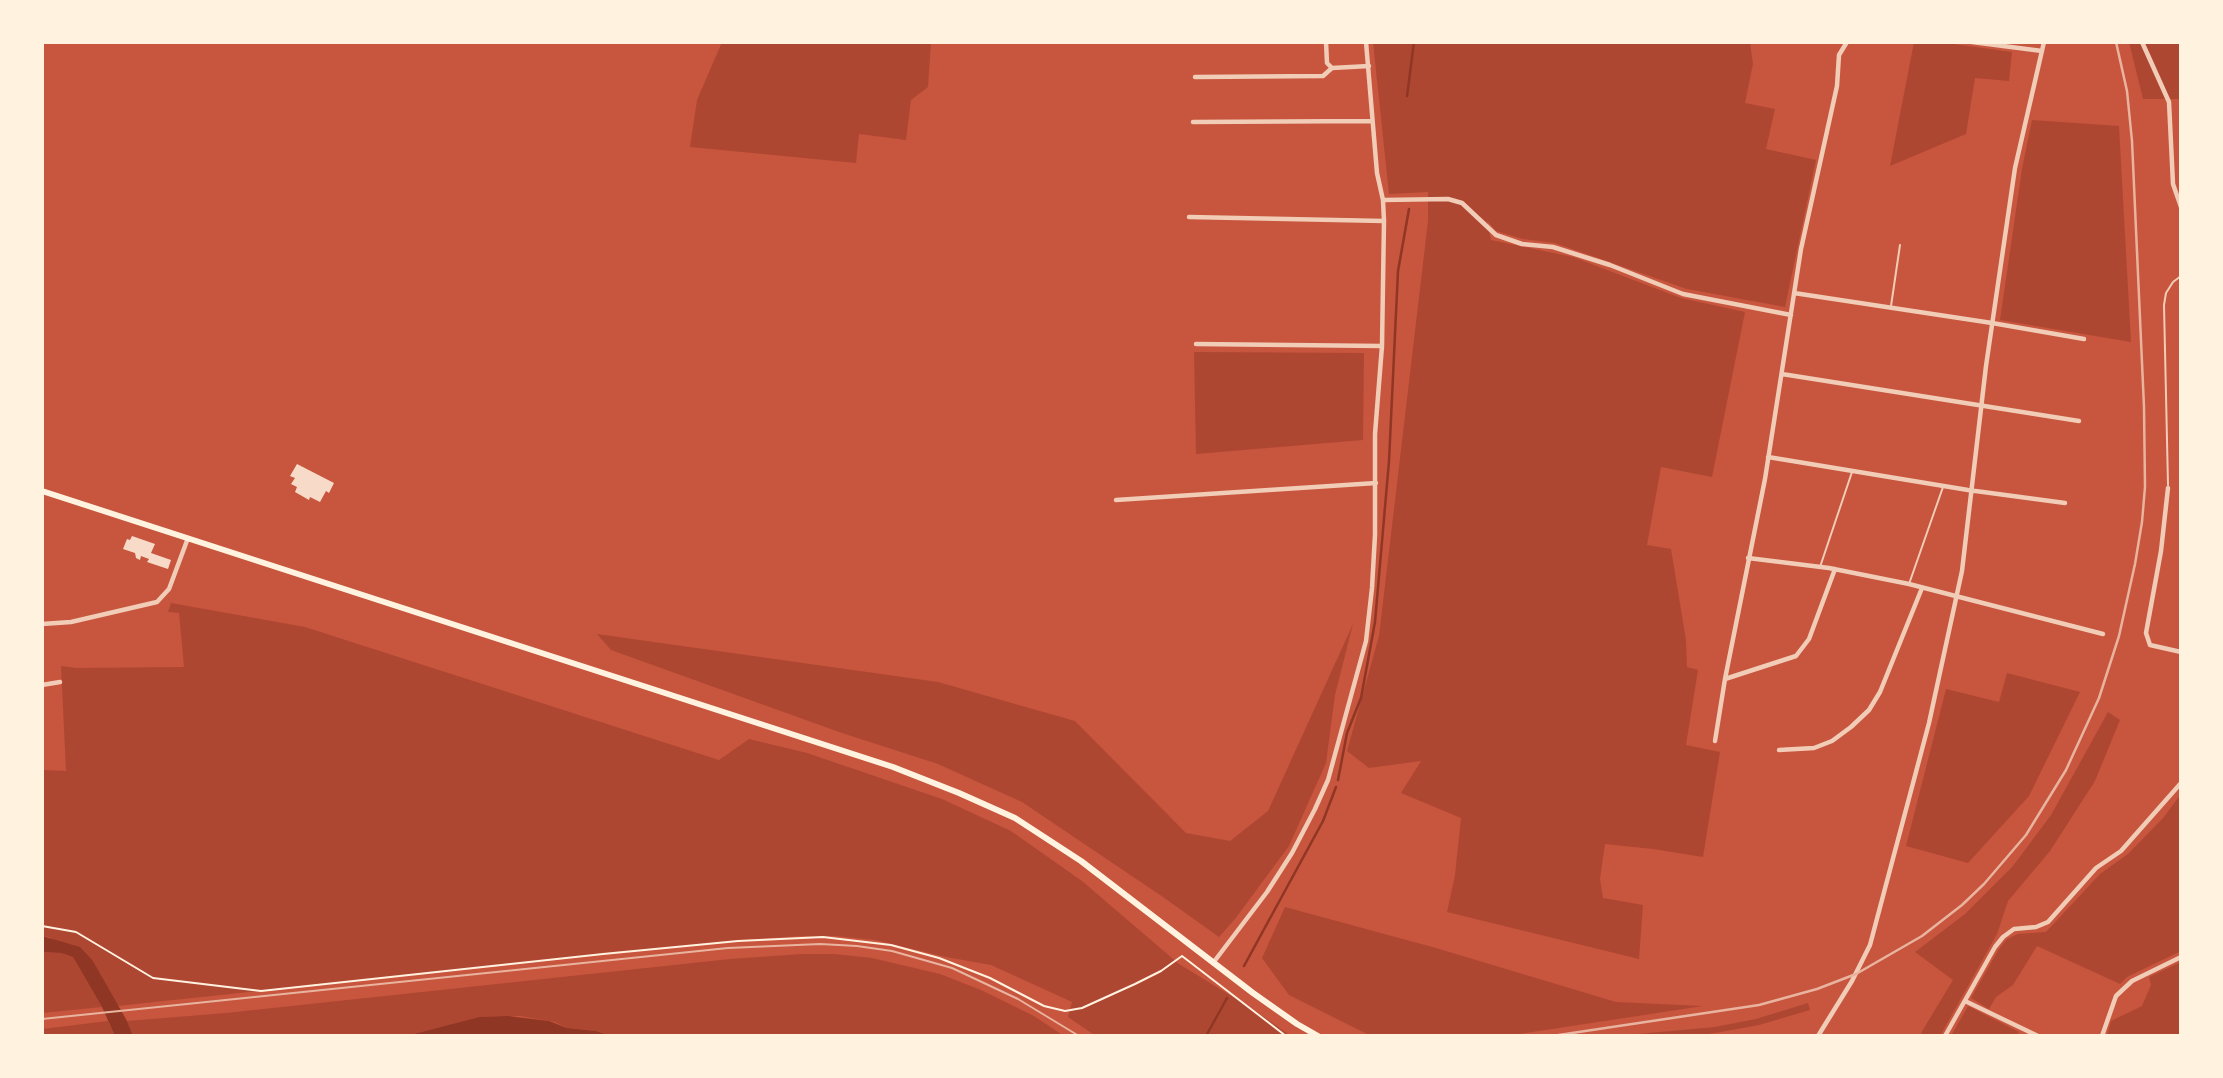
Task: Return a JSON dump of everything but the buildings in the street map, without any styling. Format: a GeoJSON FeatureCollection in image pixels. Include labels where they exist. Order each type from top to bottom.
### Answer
{"type":"FeatureCollection","features":[{"type":"Feature","properties":{"kind":"main road"},"geometry":{"type":"LineString","coordinates":[[42,491],[893,767],[959,793],[1015,818],[1081,861],[1213,963],[1297,1024],[1318,1036]]}},
{"type":"Feature","properties":{"kind":"street"},"geometry":{"type":"LineString","coordinates":[[1326,42],[1327,63],[1332,68]]}},
{"type":"Feature","properties":{"kind":"street"},"geometry":{"type":"LineString","coordinates":[[1213,963],[1267,892],[1292,853],[1328,780],[1366,641],[1372,588],[1384,221],[1377,173],[1366,42]]}},
{"type":"Feature","properties":{"kind":"street"},"geometry":{"type":"LineString","coordinates":[[1715,741],[1768,457],[1801,249],[1837,86],[1839,55],[1847,42]]}},
{"type":"Feature","properties":{"kind":"street"},"geometry":{"type":"LineString","coordinates":[[1972,42],[2042,51]]}},
{"type":"Feature","properties":{"kind":"street"},"geometry":{"type":"LineString","coordinates":[[1818,1036],[1852,981],[1870,945],[1929,723],[1957,597],[1967,533],[1992,323],[2017,157],[2044,42]]}},
{"type":"Feature","properties":{"kind":"street"},"geometry":{"type":"LineString","coordinates":[[2142,42],[2169,102],[2173,184],[2181,206]]}},
{"type":"Feature","properties":{"kind":"street"},"geometry":{"type":"LineString","coordinates":[[1195,77],[1323,76],[1332,68],[1368,66]]}},
{"type":"Feature","properties":{"kind":"street"},"geometry":{"type":"LineString","coordinates":[[1193,122],[1372,121]]}},
{"type":"Feature","properties":{"kind":"street"},"geometry":{"type":"LineString","coordinates":[[1382,200],[1448,199],[1462,203],[1496,235],[1522,244],[1553,247],[1610,265],[1684,294],[1791,315]]}},
{"type":"Feature","properties":{"kind":"street"},"geometry":{"type":"LineString","coordinates":[[1189,217],[1384,221]]}},
{"type":"Feature","properties":{"kind":"street"},"geometry":{"type":"LineString","coordinates":[[1794,293],[2084,339]]}},
{"type":"Feature","properties":{"kind":"street"},"geometry":{"type":"LineString","coordinates":[[1196,344],[1381,345]]}},
{"type":"Feature","properties":{"kind":"street"},"geometry":{"type":"LineString","coordinates":[[1782,374],[2079,421]]}},
{"type":"Feature","properties":{"kind":"street"},"geometry":{"type":"LineString","coordinates":[[1768,457],[1972,491],[2065,503]]}},
{"type":"Feature","properties":{"kind":"street"},"geometry":{"type":"LineString","coordinates":[[1115,500],[1376,483]]}},
{"type":"Feature","properties":{"kind":"street"},"geometry":{"type":"LineString","coordinates":[[2168,488],[2161,551],[2146,633],[2150,645],[2181,652]]}},
{"type":"Feature","properties":{"kind":"street"},"geometry":{"type":"LineString","coordinates":[[42,624],[71,622],[157,602],[169,589],[188,537]]}},
{"type":"Feature","properties":{"kind":"street"},"geometry":{"type":"LineString","coordinates":[[1748,558],[1835,569],[1909,584],[2103,634]]}},
{"type":"Feature","properties":{"kind":"street"},"geometry":{"type":"LineString","coordinates":[[1725,679],[1797,656],[1809,639],[1835,569]]}},
{"type":"Feature","properties":{"kind":"street"},"geometry":{"type":"LineString","coordinates":[[1779,750],[1814,748],[1832,741],[1869,710],[1880,692],[1922,588]]}},
{"type":"Feature","properties":{"kind":"street"},"geometry":{"type":"LineString","coordinates":[[42,685],[61,682]]}},
{"type":"Feature","properties":{"kind":"street"},"geometry":{"type":"LineString","coordinates":[[1945,1036],[2003,937],[2014,929],[2036,927],[2048,922],[2096,869],[2121,851],[2181,783]]}},
{"type":"Feature","properties":{"kind":"street"},"geometry":{"type":"LineString","coordinates":[[2102,1036],[2116,996],[2132,981],[2181,957]]}},
{"type":"Feature","properties":{"kind":"street"},"geometry":{"type":"LineString","coordinates":[[1965,1001],[2038,1036]]}},
{"type":"Feature","properties":{"kind":"lane"},"geometry":{"type":"LineString","coordinates":[[1891,307],[1900,245]]}},
{"type":"Feature","properties":{"kind":"lane"},"geometry":{"type":"LineString","coordinates":[[2168,488],[2164,305],[2166,293],[2181,276]]}},
{"type":"Feature","properties":{"kind":"lane"},"geometry":{"type":"LineString","coordinates":[[1820,567],[1853,471]]}},
{"type":"Feature","properties":{"kind":"lane"},"geometry":{"type":"LineString","coordinates":[[1909,584],[1943,486]]}},
{"type":"Feature","properties":{"kind":"path"},"geometry":{"type":"LineString","coordinates":[[42,926],[76,932],[153,978],[261,991],[630,951],[738,941],[824,937],[891,945],[939,958],[990,978],[1044,1006],[1065,1011],[1089,1005],[1135,984],[1161,971],[1182,956],[1286,1036]]}},
{"type":"Feature","properties":{"kind":"shaded area"},"geometry":{"type":"Polygon","coordinates":[[[722,42],[931,42],[928,87],[911,100],[906,140],[859,134],[856,163],[690,147],[697,100],[722,42]]]}},
{"type":"Feature","properties":{"kind":"shaded area"},"geometry":{"type":"Polygon","coordinates":[[[1373,42],[1750,42],[1753,64],[1745,103],[1775,109],[1766,149],[1816,160],[1785,307],[1687,289],[1555,243],[1523,239],[1496,231],[1487,221],[1491,240],[1573,257],[1681,298],[1745,312],[1712,477],[1661,467],[1647,545],[1671,549],[1686,640],[1687,667],[1698,670],[1686,745],[1720,752],[1703,857],[1605,844],[1600,879],[1603,898],[1643,905],[1639,959],[1447,912],[1455,875],[1461,818],[1401,793],[1421,761],[1369,768],[1347,751],[1379,636],[1428,221],[1428,192],[1389,194],[1373,42]]]}},
{"type":"Feature","properties":{"kind":"shaded area"},"geometry":{"type":"Polygon","coordinates":[[[1914,42],[1939,42],[2012,52],[2009,81],[1975,78],[1966,134],[1890,166],[1914,42]]]}},
{"type":"Feature","properties":{"kind":"shaded area"},"geometry":{"type":"Polygon","coordinates":[[[2129,42],[2181,42],[2181,99],[2143,99],[2129,42]]]}},
{"type":"Feature","properties":{"kind":"shaded area"},"geometry":{"type":"Polygon","coordinates":[[[2032,120],[2119,126],[2131,342],[2000,320],[2022,169],[2032,120]]]}},
{"type":"Feature","properties":{"kind":"shaded area"},"geometry":{"type":"Polygon","coordinates":[[[1194,352],[1364,353],[1363,440],[1196,454],[1194,352]]]}},
{"type":"Feature","properties":{"kind":"shaded area"},"geometry":{"type":"Polygon","coordinates":[[[171,603],[305,627],[719,760],[749,739],[807,753],[942,799],[1011,831],[1082,881],[1179,964],[1291,1036],[1096,1036],[1068,1017],[1072,1002],[991,965],[875,940],[835,936],[729,941],[117,1006],[93,961],[49,937],[42,936],[42,770],[66,771],[61,666],[184,667],[179,613],[168,612],[171,603]]]}},
{"type":"Feature","properties":{"kind":"shaded area"},"geometry":{"type":"Polygon","coordinates":[[[1353,624],[1335,695],[1326,763],[1289,846],[1219,937],[1022,802],[938,764],[842,733],[611,650],[597,634],[938,682],[1075,721],[1186,833],[1230,841],[1268,811],[1353,624]]]}},
{"type":"Feature","properties":{"kind":"shaded area"},"geometry":{"type":"Polygon","coordinates":[[[2007,673],[2080,692],[2029,796],[1968,863],[1906,846],[1946,689],[1999,702],[2007,673]]]}},
{"type":"Feature","properties":{"kind":"shaded area"},"geometry":{"type":"Polygon","coordinates":[[[2108,712],[2120,720],[2095,781],[2050,851],[2008,901],[1997,934],[1940,1036],[1925,1036],[1921,1033],[1953,980],[1915,952],[1965,914],[2013,866],[2051,815],[2108,712]]]}},
{"type":"Feature","properties":{"kind":"shaded area"},"geometry":{"type":"Polygon","coordinates":[[[2181,794],[2181,951],[2127,977],[2120,984],[2037,946],[2013,985],[1996,997],[1989,1009],[1971,998],[2007,939],[2018,934],[2046,932],[2100,874],[2128,854],[2163,818],[2181,794]]]}},
{"type":"Feature","properties":{"kind":"shaded area"},"geometry":{"type":"Polygon","coordinates":[[[1285,907],[1436,948],[1616,1002],[1703,1006],[1506,1036],[1371,1036],[1289,995],[1262,958],[1285,907]]]}},
{"type":"Feature","properties":{"kind":"shaded area"},"geometry":{"type":"Polygon","coordinates":[[[42,936],[80,947],[93,961],[133,1036],[115,1036],[102,1007],[73,957],[42,952],[42,936]]]}},
{"type":"Feature","properties":{"kind":"shaded area"},"geometry":{"type":"Polygon","coordinates":[[[42,952],[73,957],[102,1007],[42,1013],[42,952]]]}},
{"type":"Feature","properties":{"kind":"shaded area"},"geometry":{"type":"Polygon","coordinates":[[[802,954],[872,958],[940,974],[981,990],[1034,1016],[1064,1036],[610,1036],[520,1016],[479,1017],[399,1036],[133,1036],[127,1021],[226,1013],[730,959],[802,954]]]}},
{"type":"Feature","properties":{"kind":"shaded area"},"geometry":{"type":"Polygon","coordinates":[[[2181,962],[2181,1036],[2107,1036],[2111,1021],[2142,1006],[2151,985],[2149,977],[2181,962]]]}},
{"type":"Feature","properties":{"kind":"shaded area"},"geometry":{"type":"Polygon","coordinates":[[[1808,1003],[1810,1010],[1759,1025],[1715,1033],[1695,1036],[1616,1036],[1715,1027],[1756,1019],[1808,1003]]]}},
{"type":"Feature","properties":{"kind":"shaded area"},"geometry":{"type":"Polygon","coordinates":[[[1968,1006],[2019,1032],[2017,1036],[1951,1036],[1968,1006]]]}},
{"type":"Feature","properties":{"kind":"shaded area"},"geometry":{"type":"Polygon","coordinates":[[[508,1016],[549,1021],[567,1028],[596,1031],[610,1036],[399,1036],[479,1017],[508,1016]]]}},
{"type":"Feature","properties":{"kind":"shaded area"},"geometry":{"type":"Polygon","coordinates":[[[108,1021],[115,1036],[42,1036],[42,1029],[108,1021]]]}},
{"type":"Feature","properties":{"kind":"waterway"},"geometry":{"type":"LineString","coordinates":[[1407,96],[1414,42]]}},
{"type":"Feature","properties":{"kind":"waterway"},"geometry":{"type":"LineString","coordinates":[[1338,780],[1347,733],[1361,698],[1375,622],[1389,461],[1398,271],[1409,209]]}},
{"type":"Feature","properties":{"kind":"waterway"},"geometry":{"type":"LineString","coordinates":[[1244,966],[1323,821],[1336,787]]}},
{"type":"Feature","properties":{"kind":"waterway"},"geometry":{"type":"LineString","coordinates":[[1206,1036],[1227,998]]}},
{"type":"Feature","properties":{"kind":"tram line"},"geometry":{"type":"LineString","coordinates":[[42,1019],[728,948],[820,944],[892,951],[952,968],[1018,999],[1079,1036]]}},
{"type":"Feature","properties":{"kind":"railway"},"geometry":{"type":"LineString","coordinates":[[1552,1036],[1759,1005],[1817,989],[1856,974],[1922,936],[1984,884],[2026,835],[2066,770],[2099,698],[2119,636],[2135,564],[2145,487],[2132,141],[2127,91],[2116,42]]}}]}
